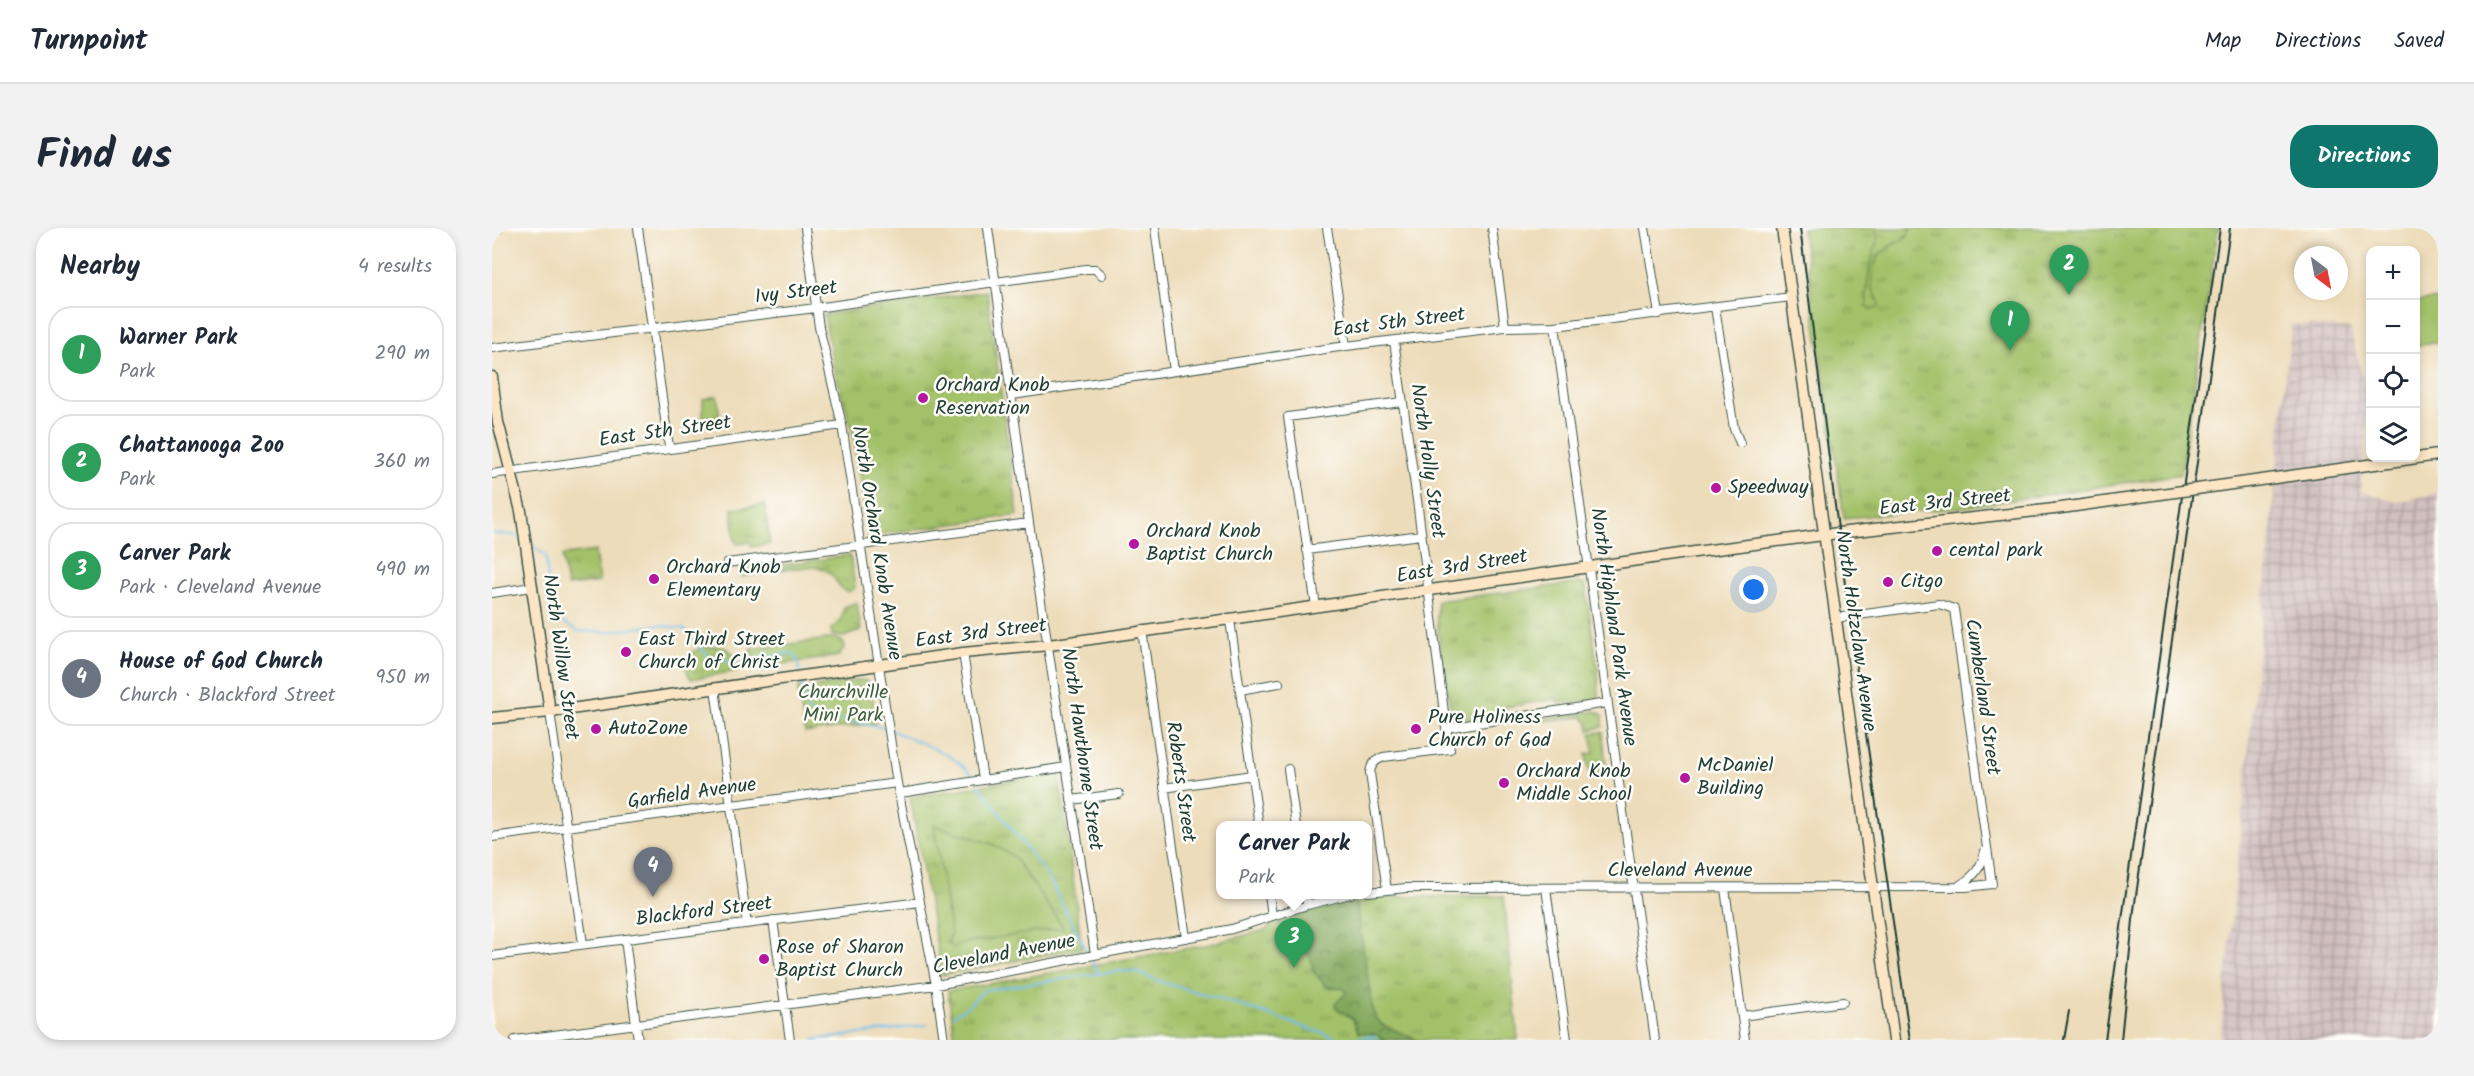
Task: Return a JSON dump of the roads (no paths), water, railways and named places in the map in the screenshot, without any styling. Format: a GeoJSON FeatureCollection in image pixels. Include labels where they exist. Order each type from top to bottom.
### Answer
{"type":"FeatureCollection","features":[{"type":"Feature","properties":{"kind":"main road","name":"North Holtzclaw Avenue"},"geometry":{"type":"LineString","coordinates":[[1782,228],[1894,1040]]}},
{"type":"Feature","properties":{"kind":"main road","name":"North Willow Street"},"geometry":{"type":"LineString","coordinates":[[492,377],[498,422],[521,511],[550,712]]}},
{"type":"Feature","properties":{"kind":"main road","name":"East 3rd Street"},"geometry":{"type":"LineString","coordinates":[[492,718],[550,712],[963,653],[1049,645],[1823,535],[2054,509],[2438,455]]}},
{"type":"Feature","properties":{"kind":"street"},"geometry":{"type":"LineString","coordinates":[[492,229],[499,228]]}},
{"type":"Feature","properties":{"kind":"street"},"geometry":{"type":"LineString","coordinates":[[638,228],[669,447]]}},
{"type":"Feature","properties":{"kind":"street","name":"North Orchard Knob Avenue"},"geometry":{"type":"LineString","coordinates":[[805,228],[816,308],[842,425],[897,783],[936,985],[944,1040]]}},
{"type":"Feature","properties":{"kind":"street","name":"North Hawthorne Street"},"geometry":{"type":"LineString","coordinates":[[988,228],[1029,523],[1095,954]]}},
{"type":"Feature","properties":{"kind":"street"},"geometry":{"type":"LineString","coordinates":[[1155,228],[1174,371]]}},
{"type":"Feature","properties":{"kind":"street"},"geometry":{"type":"LineString","coordinates":[[1327,228],[1346,346]]}},
{"type":"Feature","properties":{"kind":"street"},"geometry":{"type":"LineString","coordinates":[[1492,228],[1505,327]]}},
{"type":"Feature","properties":{"kind":"street"},"geometry":{"type":"LineString","coordinates":[[1645,228],[1659,314]]}},
{"type":"Feature","properties":{"kind":"street","name":"Ivy Street"},"geometry":{"type":"LineString","coordinates":[[492,348],[653,326],[816,308],[1086,269],[1095,269],[1102,275]]}},
{"type":"Feature","properties":{"kind":"street","name":"East 5th Street"},"geometry":{"type":"LineString","coordinates":[[1012,395],[1346,346],[1505,327],[1555,326],[1791,297]]}},
{"type":"Feature","properties":{"kind":"street"},"geometry":{"type":"LineString","coordinates":[[1715,307],[1734,429],[1740,443]]}},
{"type":"Feature","properties":{"kind":"street","name":"North Highland Park Avenue"},"geometry":{"type":"LineString","coordinates":[[1555,326],[1655,1040]]}},
{"type":"Feature","properties":{"kind":"street","name":"North Holly Street"},"geometry":{"type":"LineString","coordinates":[[1394,341],[1446,728]]}},
{"type":"Feature","properties":{"kind":"street"},"geometry":{"type":"LineString","coordinates":[[1316,607],[1288,417],[1402,402]]}},
{"type":"Feature","properties":{"kind":"street","name":"East 5th Street"},"geometry":{"type":"LineString","coordinates":[[492,474],[669,447],[842,425]]}},
{"type":"Feature","properties":{"kind":"street"},"geometry":{"type":"LineString","coordinates":[[727,563],[1029,523]]}},
{"type":"Feature","properties":{"kind":"street"},"geometry":{"type":"LineString","coordinates":[[1307,550],[1421,535]]}},
{"type":"Feature","properties":{"kind":"street"},"geometry":{"type":"LineString","coordinates":[[492,593],[532,587]]}},
{"type":"Feature","properties":{"kind":"street","name":"Cumberland Street"},"geometry":{"type":"LineString","coordinates":[[1836,618],[1939,604],[1954,609],[1992,884]]}},
{"type":"Feature","properties":{"kind":"street"},"geometry":{"type":"LineString","coordinates":[[1230,620],[1258,821]]}},
{"type":"Feature","properties":{"kind":"street","name":"Roberts Street"},"geometry":{"type":"LineString","coordinates":[[1142,630],[1186,938]]}},
{"type":"Feature","properties":{"kind":"street"},"geometry":{"type":"LineString","coordinates":[[963,653],[983,779]]}},
{"type":"Feature","properties":{"kind":"street"},"geometry":{"type":"LineString","coordinates":[[1240,690],[1279,683]]}},
{"type":"Feature","properties":{"kind":"street"},"geometry":{"type":"LineString","coordinates":[[715,688],[747,924]]}},
{"type":"Feature","properties":{"kind":"street"},"geometry":{"type":"LineString","coordinates":[[1386,890],[1370,773],[1371,766],[1383,757],[1450,748],[1446,728],[1607,703]]}},
{"type":"Feature","properties":{"kind":"street","name":"North Willow Street"},"geometry":{"type":"LineString","coordinates":[[550,712],[583,944]]}},
{"type":"Feature","properties":{"kind":"street"},"geometry":{"type":"LineString","coordinates":[[900,793],[1066,767]]}},
{"type":"Feature","properties":{"kind":"street"},"geometry":{"type":"LineString","coordinates":[[1288,769],[1295,821]]}},
{"type":"Feature","properties":{"kind":"street"},"geometry":{"type":"LineString","coordinates":[[1164,788],[1252,776]]}},
{"type":"Feature","properties":{"kind":"street","name":"Garfield Avenue"},"geometry":{"type":"LineString","coordinates":[[492,837],[897,783]]}},
{"type":"Feature","properties":{"kind":"street"},"geometry":{"type":"LineString","coordinates":[[1071,800],[1119,794]]}},
{"type":"Feature","properties":{"kind":"street","name":"Cumberland Street"},"geometry":{"type":"LineString","coordinates":[[1958,887],[1972,878],[1979,868],[1983,860],[1985,836]]}},
{"type":"Feature","properties":{"kind":"street","name":"Cleveland Avenue"},"geometry":{"type":"LineString","coordinates":[[1372,892],[1406,888],[1958,887],[1992,884]]}},
{"type":"Feature","properties":{"kind":"street"},"geometry":{"type":"LineString","coordinates":[[1546,888],[1567,1040]]}},
{"type":"Feature","properties":{"kind":"street"},"geometry":{"type":"LineString","coordinates":[[1725,888],[1745,1040]]}},
{"type":"Feature","properties":{"kind":"street"},"geometry":{"type":"LineString","coordinates":[[1270,899],[1272,916]]}},
{"type":"Feature","properties":{"kind":"street"},"geometry":{"type":"LineString","coordinates":[[1306,899],[1307,904]]}},
{"type":"Feature","properties":{"kind":"street","name":"Cleveland Avenue"},"geometry":{"type":"LineString","coordinates":[[515,1040],[936,985],[1232,929],[1328,899]]}},
{"type":"Feature","properties":{"kind":"street","name":"Blackford Street"},"geometry":{"type":"LineString","coordinates":[[492,956],[920,902]]}},
{"type":"Feature","properties":{"kind":"street"},"geometry":{"type":"LineString","coordinates":[[773,920],[790,1040]]}},
{"type":"Feature","properties":{"kind":"street"},"geometry":{"type":"LineString","coordinates":[[625,939],[638,1040]]}},
{"type":"Feature","properties":{"kind":"street"},"geometry":{"type":"LineString","coordinates":[[1742,1016],[1843,1002]]}},
{"type":"Feature","properties":{"kind":"waterway"},"geometry":{"type":"LineString","coordinates":[[492,534],[514,535],[521,539]]}},
{"type":"Feature","properties":{"kind":"waterway"},"geometry":{"type":"LineString","coordinates":[[529,543],[546,556],[550,606],[557,619],[578,631],[606,632],[658,625],[684,629],[709,657],[736,662],[792,653],[797,659],[800,672]]}},
{"type":"Feature","properties":{"kind":"waterway"},"geometry":{"type":"LineString","coordinates":[[801,681],[808,711],[817,716],[885,728]]}},
{"type":"Feature","properties":{"kind":"waterway"},"geometry":{"type":"LineString","coordinates":[[890,730],[948,755],[975,779]]}},
{"type":"Feature","properties":{"kind":"waterway"},"geometry":{"type":"LineString","coordinates":[[978,784],[1048,877],[1099,974]]}},
{"type":"Feature","properties":{"kind":"waterway"},"geometry":{"type":"LineString","coordinates":[[954,1015],[969,1005],[984,990],[1119,971],[1136,972],[1343,1040],[1373,1036],[1378,1040]]}},
{"type":"Feature","properties":{"kind":"waterway"},"geometry":{"type":"LineString","coordinates":[[814,1040],[927,1025]]}},
{"type":"Feature","properties":{"kind":"railway"},"geometry":{"type":"LineString","coordinates":[[1800,228],[1849,616],[1910,1040]]}},
{"type":"Feature","properties":{"kind":"railway"},"geometry":{"type":"LineString","coordinates":[[2105,1040],[2220,228]]}},
{"type":"Feature","properties":{"kind":"railway"},"geometry":{"type":"LineString","coordinates":[[2121,1040],[2134,910],[2230,228]]}},
{"type":"Feature","properties":{"kind":"railway"},"geometry":{"type":"LineString","coordinates":[[2064,1040],[2069,1011]]}},
{"type":"Feature","properties":{"kind":"place","name":"Chattanooga Zoo"},"geometry":{"type":"Point","coordinates":[2069,295]}},
{"type":"Feature","properties":{"kind":"place","name":"Warner Park"},"geometry":{"type":"Point","coordinates":[2010,351]}},
{"type":"Feature","properties":{"kind":"place","name":"Orchard Knob Reservation"},"geometry":{"type":"Point","coordinates":[923,398]}},
{"type":"Feature","properties":{"kind":"place","name":"Speedway"},"geometry":{"type":"Point","coordinates":[1716,488]}},
{"type":"Feature","properties":{"kind":"place","name":"Orchard Knob Baptist Church"},"geometry":{"type":"Point","coordinates":[1134,544]}},
{"type":"Feature","properties":{"kind":"place","name":"cental park"},"geometry":{"type":"Point","coordinates":[1937,551]}},
{"type":"Feature","properties":{"kind":"place","name":"Orchard Knob Elementary"},"geometry":{"type":"Point","coordinates":[654,579]}},
{"type":"Feature","properties":{"kind":"place","name":"Citgo"},"geometry":{"type":"Point","coordinates":[1888,582]}},
{"type":"Feature","properties":{"kind":"place","name":"East Third Street Church of Christ"},"geometry":{"type":"Point","coordinates":[626,652]}},
{"type":"Feature","properties":{"kind":"place","name":"AutoZone"},"geometry":{"type":"Point","coordinates":[596,729]}},
{"type":"Feature","properties":{"kind":"place","name":"Pure Holiness Church of God"},"geometry":{"type":"Point","coordinates":[1416,729]}},
{"type":"Feature","properties":{"kind":"place","name":"McDaniel Building"},"geometry":{"type":"Point","coordinates":[1685,778]}},
{"type":"Feature","properties":{"kind":"place","name":"Orchard Knob Middle School"},"geometry":{"type":"Point","coordinates":[1504,783]}},
{"type":"Feature","properties":{"kind":"place","name":"House of God Church"},"geometry":{"type":"Point","coordinates":[653,897]}},
{"type":"Feature","properties":{"kind":"place","name":"Rose of Sharon Baptist Church"},"geometry":{"type":"Point","coordinates":[764,959]}},
{"type":"Feature","properties":{"kind":"place","name":"Carver Park"},"geometry":{"type":"Point","coordinates":[1294,968]}},
{"type":"Feature","properties":{"kind":"park label","name":"Churchville Mini Park"},"geometry":{"type":"Point","coordinates":[843,704]}}]}
